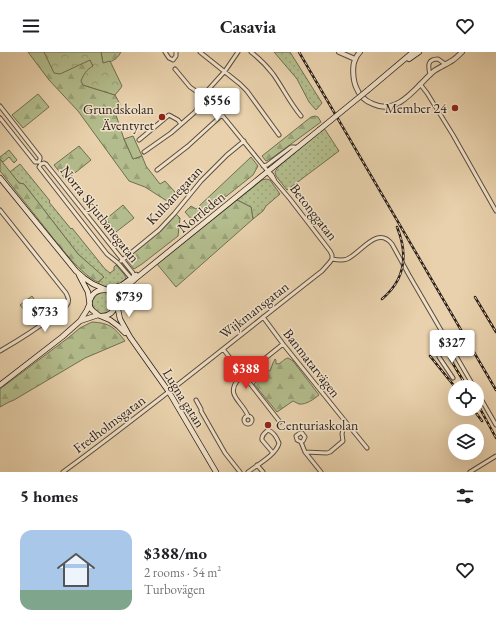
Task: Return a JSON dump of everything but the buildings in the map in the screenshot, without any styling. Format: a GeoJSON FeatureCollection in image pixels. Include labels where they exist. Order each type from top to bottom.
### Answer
{"type":"FeatureCollection","features":[{"type":"Feature","properties":{"kind":"main road","name":"Norrleden"},"geometry":{"type":"LineString","coordinates":[[116,304],[124,289],[133,278],[302,141],[319,130],[413,52]]}},
{"type":"Feature","properties":{"kind":"main road","name":"Norrleden"},"geometry":{"type":"LineString","coordinates":[[391,70],[419,52]]}},
{"type":"Feature","properties":{"kind":"main road","name":"Norrleden"},"geometry":{"type":"LineString","coordinates":[[106,290],[122,285],[133,278],[304,141]]}},
{"type":"Feature","properties":{"kind":"main road"},"geometry":{"type":"LineString","coordinates":[[0,178],[76,270],[84,278],[113,295],[116,304],[115,308],[110,314],[103,316],[99,315],[80,321]]}},
{"type":"Feature","properties":{"kind":"main road"},"geometry":{"type":"LineString","coordinates":[[76,270],[86,288],[92,310],[99,315]]}},
{"type":"Feature","properties":{"kind":"main road"},"geometry":{"type":"LineString","coordinates":[[1,382],[62,337],[80,321],[95,292],[98,290],[106,290]]}},
{"type":"Feature","properties":{"kind":"main road","name":"Lugna gatan"},"geometry":{"type":"LineString","coordinates":[[116,304],[120,319],[130,337],[168,392],[216,472]]}},
{"type":"Feature","properties":{"kind":"main road","name":"Lugna gatan"},"geometry":{"type":"LineString","coordinates":[[99,315],[110,320],[130,337]]}},
{"type":"Feature","properties":{"kind":"street"},"geometry":{"type":"LineString","coordinates":[[165,52],[170,60],[175,58],[176,52]]}},
{"type":"Feature","properties":{"kind":"street"},"geometry":{"type":"LineString","coordinates":[[200,52],[247,91],[279,134]]}},
{"type":"Feature","properties":{"kind":"street"},"geometry":{"type":"LineString","coordinates":[[144,152],[195,112],[198,101],[224,72],[238,52]]}},
{"type":"Feature","properties":{"kind":"street"},"geometry":{"type":"LineString","coordinates":[[251,52],[267,66],[301,116]]}},
{"type":"Feature","properties":{"kind":"street"},"geometry":{"type":"LineString","coordinates":[[339,52],[355,60]]}},
{"type":"Feature","properties":{"kind":"street"},"geometry":{"type":"LineString","coordinates":[[360,52],[355,60],[353,76],[356,87],[363,98],[378,106],[394,105],[405,99],[438,68],[462,52]]}},
{"type":"Feature","properties":{"kind":"street"},"geometry":{"type":"LineString","coordinates":[[430,75],[429,65],[432,60],[438,59],[446,64]]}},
{"type":"Feature","properties":{"kind":"street","name":"Betonggatan"},"geometry":{"type":"LineString","coordinates":[[175,69],[190,87],[203,96],[222,115],[244,141],[330,251],[332,259]]}},
{"type":"Feature","properties":{"kind":"street"},"geometry":{"type":"LineString","coordinates":[[420,84],[427,92],[453,134],[496,211]]}},
{"type":"Feature","properties":{"kind":"street"},"geometry":{"type":"LineString","coordinates":[[0,106],[40,157],[39,162],[34,162],[0,118]]}},
{"type":"Feature","properties":{"kind":"street"},"geometry":{"type":"LineString","coordinates":[[139,140],[170,115],[181,124]]}},
{"type":"Feature","properties":{"kind":"street"},"geometry":{"type":"LineString","coordinates":[[157,170],[188,146],[222,115]]}},
{"type":"Feature","properties":{"kind":"street"},"geometry":{"type":"LineString","coordinates":[[20,144],[26,139]]}},
{"type":"Feature","properties":{"kind":"street","name":"Kulbanegatan"},"geometry":{"type":"LineString","coordinates":[[118,263],[159,230],[201,181],[227,155],[244,141]]}},
{"type":"Feature","properties":{"kind":"street","name":"Betonggatan"},"geometry":{"type":"LineString","coordinates":[[272,176],[273,169],[289,154]]}},
{"type":"Feature","properties":{"kind":"street","name":"Norra Skjutbanegatan"},"geometry":{"type":"LineString","coordinates":[[41,164],[46,164],[122,260],[133,278],[107,254],[39,167],[41,164]]}},
{"type":"Feature","properties":{"kind":"street"},"geometry":{"type":"LineString","coordinates":[[262,176],[272,176]]}},
{"type":"Feature","properties":{"kind":"street"},"geometry":{"type":"LineString","coordinates":[[71,208],[78,204]]}},
{"type":"Feature","properties":{"kind":"street"},"geometry":{"type":"LineString","coordinates":[[0,210],[66,293],[69,299],[66,306],[40,327],[0,351]]}},
{"type":"Feature","properties":{"kind":"street"},"geometry":{"type":"LineString","coordinates":[[332,259],[343,260],[349,258],[374,239],[383,237],[388,240],[392,244],[470,380]]}},
{"type":"Feature","properties":{"kind":"street","name":"Wijkmansgatan"},"geometry":{"type":"LineString","coordinates":[[168,392],[322,271],[332,259]]}},
{"type":"Feature","properties":{"kind":"street","name":"Banmatarvägen"},"geometry":{"type":"LineString","coordinates":[[263,317],[367,448]]}},
{"type":"Feature","properties":{"kind":"street"},"geometry":{"type":"LineString","coordinates":[[248,416],[234,395],[233,391],[235,384],[283,344]]}},
{"type":"Feature","properties":{"kind":"street"},"geometry":{"type":"LineString","coordinates":[[223,349],[280,422]]}},
{"type":"Feature","properties":{"kind":"street"},"geometry":{"type":"LineString","coordinates":[[439,357],[453,378]]}},
{"type":"Feature","properties":{"kind":"street","name":"Fredholmsgatan"},"geometry":{"type":"LineString","coordinates":[[63,472],[168,392]]}},
{"type":"Feature","properties":{"kind":"street"},"geometry":{"type":"LineString","coordinates":[[196,400],[225,453],[240,472]]}},
{"type":"Feature","properties":{"kind":"street"},"geometry":{"type":"LineString","coordinates":[[484,404],[496,425]]}},
{"type":"Feature","properties":{"kind":"street"},"geometry":{"type":"LineString","coordinates":[[305,452],[330,452],[343,441],[342,434],[345,422]]}},
{"type":"Feature","properties":{"kind":"street"},"geometry":{"type":"LineString","coordinates":[[248,472],[273,453],[278,448],[279,443],[275,436],[268,430],[262,435],[262,440],[273,453]]}},
{"type":"Feature","properties":{"kind":"street"},"geometry":{"type":"LineString","coordinates":[[301,442],[305,452],[320,472]]}},
{"type":"Feature","properties":{"kind":"street"},"geometry":{"type":"LineString","coordinates":[[470,472],[496,456]]}},
{"type":"Feature","properties":{"kind":"street"},"geometry":{"type":"LineString","coordinates":[[257,465],[262,472]]}},
{"type":"Feature","properties":{"kind":"green space"},"geometry":{"type":"Polygon","coordinates":[[[28,52],[44,52],[90,60],[93,66],[83,85],[115,95],[120,104],[116,115],[133,159],[142,156],[146,166],[160,184],[165,181],[175,192],[167,201],[145,187],[129,181],[78,111],[49,80],[28,52]]]}},
{"type":"Feature","properties":{"kind":"green space"},"geometry":{"type":"Polygon","coordinates":[[[44,52],[101,52],[103,63],[110,61],[122,86],[115,95],[83,85],[81,81],[83,76],[93,66],[90,60],[60,74],[54,73],[44,52]]]}},
{"type":"Feature","properties":{"kind":"green space"},"geometry":{"type":"Polygon","coordinates":[[[101,52],[121,52],[115,59],[103,64],[101,52]]]}},
{"type":"Feature","properties":{"kind":"green space"},"geometry":{"type":"Polygon","coordinates":[[[274,52],[290,52],[322,103],[316,110],[309,102],[297,79],[274,52]]]}},
{"type":"Feature","properties":{"kind":"green space"},"geometry":{"type":"Polygon","coordinates":[[[38,94],[49,107],[23,128],[12,115],[38,94]]]}},
{"type":"Feature","properties":{"kind":"green space"},"geometry":{"type":"Polygon","coordinates":[[[311,117],[318,117],[321,122],[266,161],[262,156],[311,117]]]}},
{"type":"Feature","properties":{"kind":"green space"},"geometry":{"type":"Polygon","coordinates":[[[324,128],[339,151],[287,190],[276,176],[275,172],[278,167],[324,128]]]}},
{"type":"Feature","properties":{"kind":"green space"},"geometry":{"type":"Polygon","coordinates":[[[133,136],[142,156],[133,159],[124,139],[133,136]]]}},
{"type":"Feature","properties":{"kind":"green space"},"geometry":{"type":"Polygon","coordinates":[[[79,146],[91,160],[66,180],[54,165],[79,146]]]}},
{"type":"Feature","properties":{"kind":"green space"},"geometry":{"type":"Polygon","coordinates":[[[9,150],[17,160],[14,163],[9,157],[3,162],[0,159],[0,157],[9,150]]]}},
{"type":"Feature","properties":{"kind":"green space"},"geometry":{"type":"Polygon","coordinates":[[[251,157],[258,166],[253,175],[194,222],[185,212],[191,206],[196,209],[251,157]]]}},
{"type":"Feature","properties":{"kind":"green space"},"geometry":{"type":"Polygon","coordinates":[[[0,159],[19,183],[24,184],[78,254],[104,277],[98,282],[92,279],[77,266],[0,171],[0,159]]]}},
{"type":"Feature","properties":{"kind":"green space"},"geometry":{"type":"Polygon","coordinates":[[[20,164],[50,201],[49,202],[105,269],[110,273],[114,270],[116,265],[124,274],[126,278],[123,282],[113,287],[97,285],[103,277],[78,254],[24,184],[19,183],[10,172],[20,164]]]}},
{"type":"Feature","properties":{"kind":"green space"},"geometry":{"type":"Polygon","coordinates":[[[262,180],[270,180],[280,194],[253,219],[251,207],[237,200],[262,180]]]}},
{"type":"Feature","properties":{"kind":"green space"},"geometry":{"type":"Polygon","coordinates":[[[237,200],[251,207],[253,219],[176,287],[157,264],[237,200]]]}},
{"type":"Feature","properties":{"kind":"green space"},"geometry":{"type":"Polygon","coordinates":[[[123,205],[134,218],[116,232],[106,219],[123,205]]]}},
{"type":"Feature","properties":{"kind":"green space"},"geometry":{"type":"Polygon","coordinates":[[[176,214],[180,218],[178,236],[134,269],[125,258],[176,214]]]}},
{"type":"Feature","properties":{"kind":"green space"},"geometry":{"type":"Polygon","coordinates":[[[103,292],[111,295],[114,303],[111,311],[103,314],[95,311],[92,303],[95,295],[103,292]]]}},
{"type":"Feature","properties":{"kind":"green space"},"geometry":{"type":"Polygon","coordinates":[[[32,296],[36,302],[25,311],[20,305],[32,296]]]}},
{"type":"Feature","properties":{"kind":"green space"},"geometry":{"type":"Polygon","coordinates":[[[92,322],[103,323],[111,327],[118,332],[125,341],[85,358],[0,407],[0,389],[80,328],[92,322]]]}},
{"type":"Feature","properties":{"kind":"green space"},"geometry":{"type":"Polygon","coordinates":[[[288,358],[293,361],[319,395],[304,404],[299,404],[293,401],[277,412],[254,384],[267,370],[270,371],[275,359],[276,364],[288,358]]]}},
{"type":"Feature","properties":{"kind":"railway"},"geometry":{"type":"LineString","coordinates":[[299,52],[496,390]]}},
{"type":"Feature","properties":{"kind":"railway"},"geometry":{"type":"LineString","coordinates":[[382,299],[396,283],[403,266],[403,247],[397,227]]}},
{"type":"Feature","properties":{"kind":"railway"},"geometry":{"type":"LineString","coordinates":[[475,297],[496,332]]}},
{"type":"Feature","properties":{"kind":"railway"},"geometry":{"type":"LineString","coordinates":[[430,356],[449,380]]}},
{"type":"Feature","properties":{"kind":"railway"},"geometry":{"type":"LineString","coordinates":[[449,357],[463,380]]}},
{"type":"Feature","properties":{"kind":"railway"},"geometry":{"type":"LineString","coordinates":[[478,416],[482,421]]}},
{"type":"Feature","properties":{"kind":"railway"},"geometry":{"type":"LineString","coordinates":[[484,416],[496,438]]}},
{"type":"Feature","properties":{"kind":"place","name":"Member 24"},"geometry":{"type":"Point","coordinates":[455,108]}},
{"type":"Feature","properties":{"kind":"place","name":"Grundskolan Äventyret"},"geometry":{"type":"Point","coordinates":[162,117]}},
{"type":"Feature","properties":{"kind":"place","name":"Centuriaskolan"},"geometry":{"type":"Point","coordinates":[268,425]}}]}
